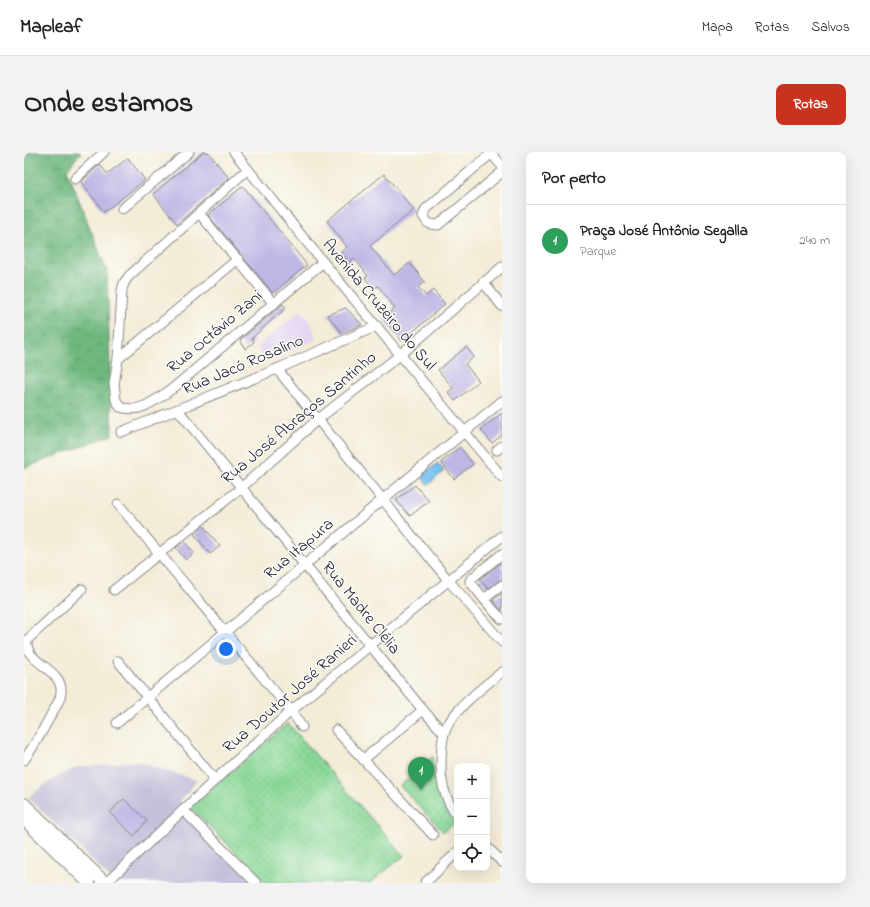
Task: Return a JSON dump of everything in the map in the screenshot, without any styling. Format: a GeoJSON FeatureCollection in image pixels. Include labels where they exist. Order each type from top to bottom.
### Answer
{"type":"FeatureCollection","features":[{"type":"Feature","properties":{"kind":"main road"},"geometry":{"type":"LineString","coordinates":[[24,804],[30,820],[89,883]]}},
{"type":"Feature","properties":{"kind":"main road"},"geometry":{"type":"LineString","coordinates":[[30,820],[105,883]]}},
{"type":"Feature","properties":{"kind":"street"},"geometry":{"type":"LineString","coordinates":[[75,179],[104,152]]}},
{"type":"Feature","properties":{"kind":"street"},"geometry":{"type":"LineString","coordinates":[[122,209],[189,152]]}},
{"type":"Feature","properties":{"kind":"street","name":"Avenida Cruzeiro do Sul"},"geometry":{"type":"LineString","coordinates":[[234,152],[323,262],[502,477]]}},
{"type":"Feature","properties":{"kind":"street"},"geometry":{"type":"LineString","coordinates":[[502,166],[492,153],[426,209],[423,216],[430,224],[438,224],[502,172]]}},
{"type":"Feature","properties":{"kind":"street"},"geometry":{"type":"LineString","coordinates":[[118,359],[122,290],[124,283],[129,276],[248,169]]}},
{"type":"Feature","properties":{"kind":"street"},"geometry":{"type":"LineString","coordinates":[[199,213],[274,304]]}},
{"type":"Feature","properties":{"kind":"street"},"geometry":{"type":"LineString","coordinates":[[118,359],[238,259]]}},
{"type":"Feature","properties":{"kind":"street","name":"Rua Octávio Zani"},"geometry":{"type":"LineString","coordinates":[[118,359],[114,389],[116,400],[120,408],[127,410],[140,409],[172,389],[323,262]]}},
{"type":"Feature","properties":{"kind":"street","name":"Rua José Abraços Santinho"},"geometry":{"type":"LineString","coordinates":[[114,590],[241,488],[317,420],[400,355],[502,267]]}},
{"type":"Feature","properties":{"kind":"street"},"geometry":{"type":"LineString","coordinates":[[483,282],[502,306]]}},
{"type":"Feature","properties":{"kind":"street","name":"Rua Jacó Rosalino"},"geometry":{"type":"LineString","coordinates":[[121,432],[277,369],[376,326]]}},
{"type":"Feature","properties":{"kind":"street"},"geometry":{"type":"LineString","coordinates":[[277,369],[382,500],[448,580],[502,642]]}},
{"type":"Feature","properties":{"kind":"street","name":"Rua Itapura"},"geometry":{"type":"LineString","coordinates":[[117,723],[502,401]]}},
{"type":"Feature","properties":{"kind":"street","name":"Rua Madre Clélia"},"geometry":{"type":"LineString","coordinates":[[178,410],[370,646],[444,733]]}},
{"type":"Feature","properties":{"kind":"street"},"geometry":{"type":"LineString","coordinates":[[118,504],[302,726]]}},
{"type":"Feature","properties":{"kind":"street","name":"Rua Doutor José Ranieri"},"geometry":{"type":"LineString","coordinates":[[105,883],[291,711],[502,536]]}},
{"type":"Feature","properties":{"kind":"street"},"geometry":{"type":"LineString","coordinates":[[502,554],[470,581],[502,619]]}},
{"type":"Feature","properties":{"kind":"street"},"geometry":{"type":"LineString","coordinates":[[484,599],[502,584]]}},
{"type":"Feature","properties":{"kind":"street"},"geometry":{"type":"LineString","coordinates":[[24,760],[40,736],[58,702],[61,692],[56,676],[36,660],[28,650],[26,646],[27,640],[82,588]]}},
{"type":"Feature","properties":{"kind":"street"},"geometry":{"type":"LineString","coordinates":[[482,620],[494,611]]}},
{"type":"Feature","properties":{"kind":"street"},"geometry":{"type":"LineString","coordinates":[[118,661],[215,780]]}},
{"type":"Feature","properties":{"kind":"street"},"geometry":{"type":"LineString","coordinates":[[454,812],[446,795],[441,774],[444,733],[463,705],[502,672]]}},
{"type":"Feature","properties":{"kind":"street"},"geometry":{"type":"LineString","coordinates":[[364,759],[423,710]]}},
{"type":"Feature","properties":{"kind":"street"},"geometry":{"type":"LineString","coordinates":[[336,730],[433,835]]}},
{"type":"Feature","properties":{"kind":"street"},"geometry":{"type":"LineString","coordinates":[[183,810],[256,883]]}},
{"type":"Feature","properties":{"kind":"street"},"geometry":{"type":"LineString","coordinates":[[490,850],[502,862]]}},
{"type":"Feature","properties":{"kind":"street"},"geometry":{"type":"LineString","coordinates":[[425,883],[454,855]]}},
{"type":"Feature","properties":{"kind":"shaded area"},"geometry":{"type":"Polygon","coordinates":[[[301,310],[311,324],[317,340],[265,361],[257,347],[301,310]]]}},
{"type":"Feature","properties":{"kind":"shaded area"},"geometry":{"type":"Polygon","coordinates":[[[134,761],[197,780],[180,801],[254,883],[115,883],[28,797],[56,777],[78,767],[134,761]]]}},
{"type":"Feature","properties":{"kind":"green space"},"geometry":{"type":"Polygon","coordinates":[[[24,152],[81,152],[67,170],[107,271],[112,435],[24,468],[24,152]]]}},
{"type":"Feature","properties":{"kind":"green space"},"geometry":{"type":"Polygon","coordinates":[[[288,723],[404,856],[370,883],[266,883],[190,807],[288,723]]]}},
{"type":"Feature","properties":{"kind":"green space"},"geometry":{"type":"Polygon","coordinates":[[[433,756],[434,774],[438,791],[441,800],[454,824],[443,832],[400,786],[433,756]]]}},
{"type":"Feature","properties":{"kind":"water"},"geometry":{"type":"Polygon","coordinates":[[[438,463],[444,471],[428,485],[421,476],[438,463]]]}},
{"type":"Feature","properties":{"kind":"building"},"geometry":{"type":"Polygon","coordinates":[[[203,152],[208,152],[229,178],[177,224],[153,194],[203,152]]]}},
{"type":"Feature","properties":{"kind":"building"},"geometry":{"type":"Polygon","coordinates":[[[128,158],[145,180],[104,212],[81,182],[100,164],[107,174],[128,158]]]}},
{"type":"Feature","properties":{"kind":"building"},"geometry":{"type":"Polygon","coordinates":[[[384,174],[414,210],[370,246],[394,275],[410,263],[425,282],[418,287],[426,296],[433,290],[445,304],[402,341],[383,318],[395,308],[378,286],[374,289],[365,278],[368,276],[354,258],[349,263],[341,252],[347,247],[327,221],[384,174]]]}},
{"type":"Feature","properties":{"kind":"building"},"geometry":{"type":"Polygon","coordinates":[[[243,186],[307,265],[273,293],[208,215],[243,186]]]}},
{"type":"Feature","properties":{"kind":"building"},"geometry":{"type":"Polygon","coordinates":[[[283,304],[286,308],[252,338],[254,342],[245,349],[240,340],[283,304]]]}},
{"type":"Feature","properties":{"kind":"building"},"geometry":{"type":"Polygon","coordinates":[[[346,308],[362,325],[342,333],[327,315],[346,308]]]}},
{"type":"Feature","properties":{"kind":"building"},"geometry":{"type":"Polygon","coordinates":[[[466,347],[474,357],[465,364],[479,381],[455,401],[448,392],[453,388],[438,370],[466,347]]]}},
{"type":"Feature","properties":{"kind":"building"},"geometry":{"type":"Polygon","coordinates":[[[502,413],[502,435],[492,443],[481,430],[502,413]]]}},
{"type":"Feature","properties":{"kind":"building"},"geometry":{"type":"Polygon","coordinates":[[[460,447],[473,464],[454,479],[441,462],[460,447]]]}},
{"type":"Feature","properties":{"kind":"building"},"geometry":{"type":"Polygon","coordinates":[[[415,485],[429,501],[410,516],[396,500],[415,485]]]}},
{"type":"Feature","properties":{"kind":"building"},"geometry":{"type":"Polygon","coordinates":[[[203,526],[220,546],[210,554],[194,534],[203,526]]]}},
{"type":"Feature","properties":{"kind":"building"},"geometry":{"type":"Polygon","coordinates":[[[184,541],[194,553],[186,560],[176,548],[184,541]]]}},
{"type":"Feature","properties":{"kind":"building"},"geometry":{"type":"Polygon","coordinates":[[[502,562],[502,578],[488,589],[480,579],[502,562]]]}},
{"type":"Feature","properties":{"kind":"building"},"geometry":{"type":"Polygon","coordinates":[[[502,593],[502,611],[493,600],[502,593]]]}},
{"type":"Feature","properties":{"kind":"building"},"geometry":{"type":"Polygon","coordinates":[[[124,799],[147,821],[134,836],[110,813],[124,799]]]}},
{"type":"Feature","properties":{"kind":"place","name":"Praça José Antônio Segalla"},"geometry":{"type":"Point","coordinates":[421,790]}}]}
